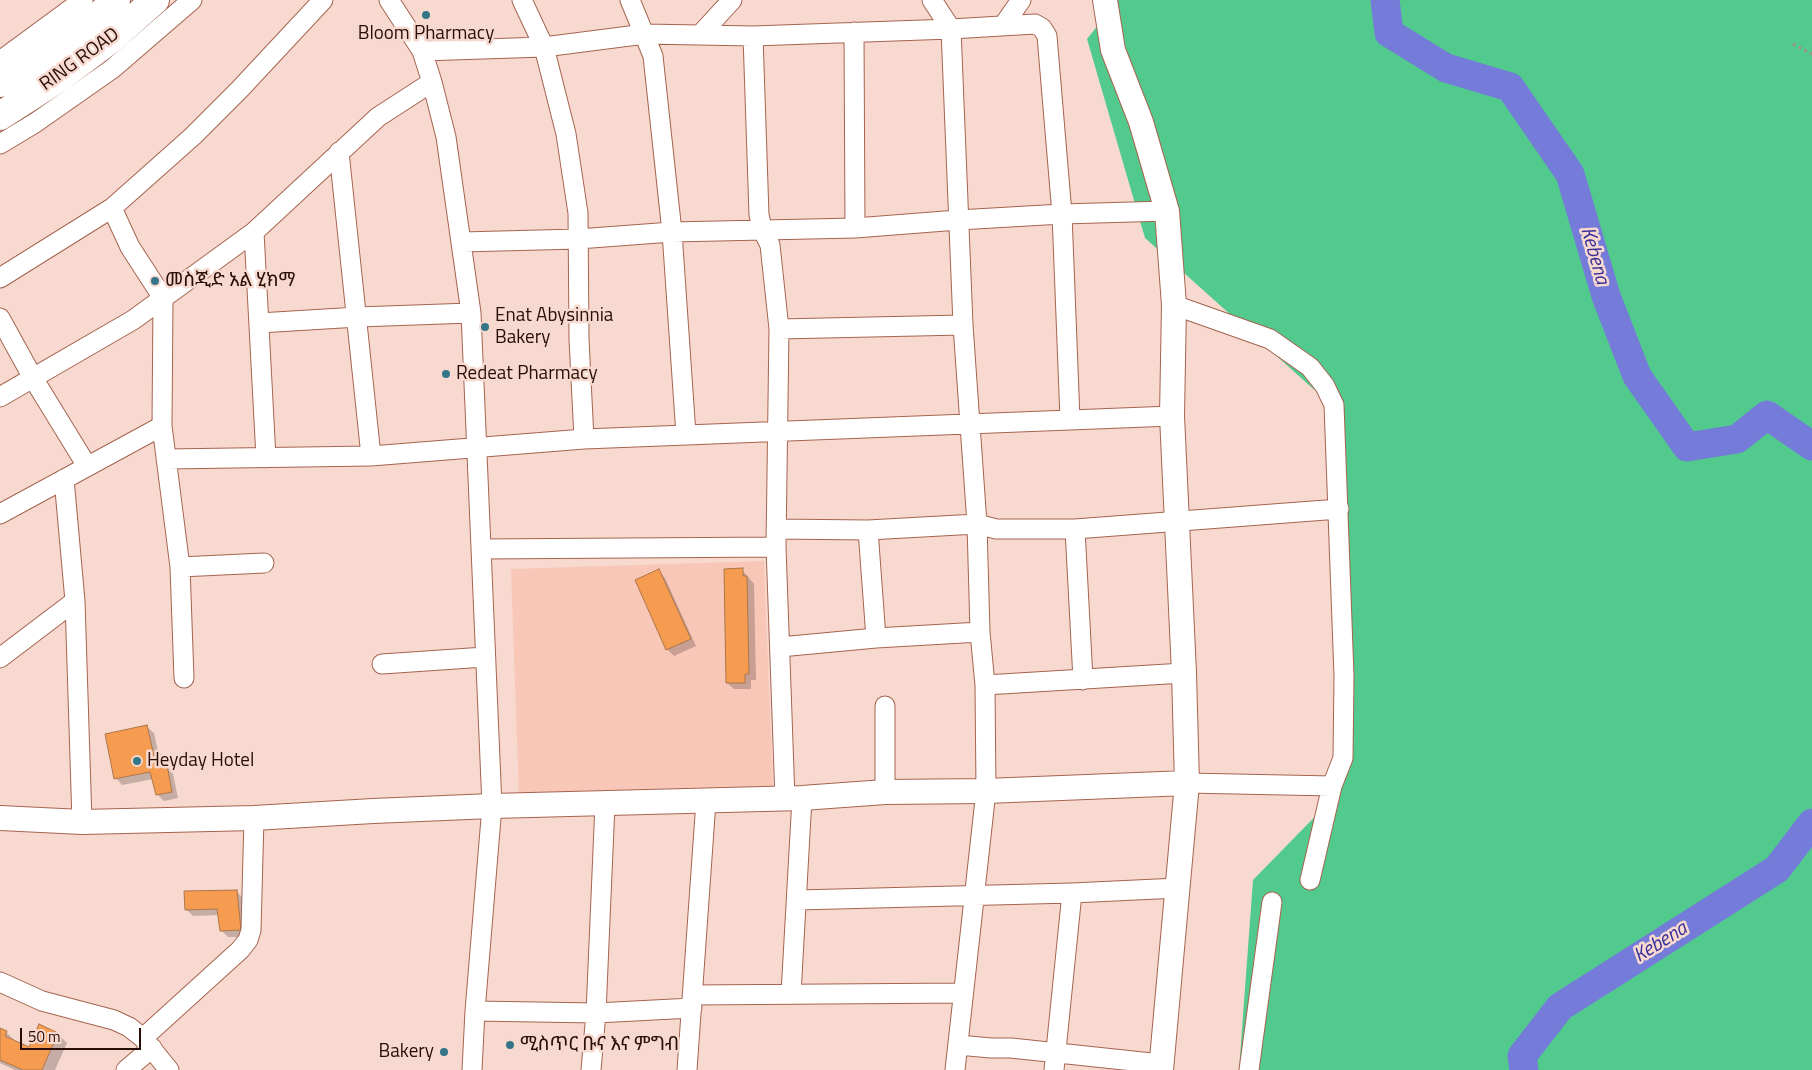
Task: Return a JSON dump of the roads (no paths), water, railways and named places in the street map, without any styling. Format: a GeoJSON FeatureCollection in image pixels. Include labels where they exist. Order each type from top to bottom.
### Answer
{"type":"FeatureCollection","features":[{"type":"Feature","properties":{"kind":"highway","name":"RING ROAD"},"geometry":{"type":"LineString","coordinates":[[0,83],[44,55],[116,0]]}},
{"type":"Feature","properties":{"kind":"highway","name":"RING ROAD"},"geometry":{"type":"LineString","coordinates":[[0,116],[59,78],[104,45],[155,0]]}},
{"type":"Feature","properties":{"kind":"main road"},"geometry":{"type":"LineString","coordinates":[[1105,0],[1113,50],[1141,122],[1167,211],[1174,305],[1172,416],[1187,783],[1161,1067]]}},
{"type":"Feature","properties":{"kind":"main road"},"geometry":{"type":"LineString","coordinates":[[0,818],[82,822],[254,818],[492,806],[706,801],[885,792],[986,791],[1187,783]]}},
{"type":"Feature","properties":{"kind":"street"},"geometry":{"type":"LineString","coordinates":[[0,61],[83,0]]}},
{"type":"Feature","properties":{"kind":"street"},"geometry":{"type":"LineString","coordinates":[[0,144],[35,123],[112,69],[192,0]]}},
{"type":"Feature","properties":{"kind":"street"},"geometry":{"type":"LineString","coordinates":[[0,278],[112,208],[192,136],[240,89],[323,0]]}},
{"type":"Feature","properties":{"kind":"street"},"geometry":{"type":"LineString","coordinates":[[389,0],[422,51],[432,82],[446,137],[471,314],[492,806],[472,1070]]}},
{"type":"Feature","properties":{"kind":"street"},"geometry":{"type":"LineString","coordinates":[[522,0],[544,47],[566,134],[578,213],[579,339],[584,439]]}},
{"type":"Feature","properties":{"kind":"street"},"geometry":{"type":"LineString","coordinates":[[630,0],[653,56],[672,232],[686,436]]}},
{"type":"Feature","properties":{"kind":"street"},"geometry":{"type":"LineString","coordinates":[[700,35],[732,0]]}},
{"type":"Feature","properties":{"kind":"street"},"geometry":{"type":"LineString","coordinates":[[932,0],[951,29],[963,325],[977,524],[980,632],[986,685],[986,791],[955,1070]]}},
{"type":"Feature","properties":{"kind":"street"},"geometry":{"type":"LineString","coordinates":[[1003,26],[1022,0]]}},
{"type":"Feature","properties":{"kind":"street"},"geometry":{"type":"LineString","coordinates":[[422,51],[544,47],[645,34],[753,36],[1035,24],[1042,28],[1047,36],[1062,214],[1070,419]]}},
{"type":"Feature","properties":{"kind":"street"},"geometry":{"type":"LineString","coordinates":[[854,32],[855,228]]}},
{"type":"Feature","properties":{"kind":"street"},"geometry":{"type":"LineString","coordinates":[[753,36],[759,215],[770,245],[779,329],[776,538],[780,647],[794,798],[798,900],[791,994]]}},
{"type":"Feature","properties":{"kind":"street"},"geometry":{"type":"LineString","coordinates":[[0,397],[133,320],[254,232],[378,116],[432,82]]}},
{"type":"Feature","properties":{"kind":"street"},"geometry":{"type":"LineString","coordinates":[[339,152],[372,456]]}},
{"type":"Feature","properties":{"kind":"street"},"geometry":{"type":"LineString","coordinates":[[112,208],[130,247],[163,298],[162,426],[180,567],[184,678]]}},
{"type":"Feature","properties":{"kind":"street"},"geometry":{"type":"LineString","coordinates":[[462,242],[578,239],[672,232],[764,232],[855,228],[1062,214],[1167,211]]}},
{"type":"Feature","properties":{"kind":"street"},"geometry":{"type":"LineString","coordinates":[[254,232],[266,458]]}},
{"type":"Feature","properties":{"kind":"street"},"geometry":{"type":"LineString","coordinates":[[1174,305],[1270,339],[1310,367],[1326,386],[1334,405],[1344,676],[1343,758],[1332,786],[1310,880]]}},
{"type":"Feature","properties":{"kind":"street"},"geometry":{"type":"LineString","coordinates":[[259,323],[358,317],[471,314]]}},
{"type":"Feature","properties":{"kind":"street"},"geometry":{"type":"LineString","coordinates":[[0,318],[33,378],[87,466]]}},
{"type":"Feature","properties":{"kind":"street"},"geometry":{"type":"LineString","coordinates":[[779,329],[963,325]]}},
{"type":"Feature","properties":{"kind":"street"},"geometry":{"type":"LineString","coordinates":[[166,459],[372,456],[584,439],[1172,416]]}},
{"type":"Feature","properties":{"kind":"street"},"geometry":{"type":"LineString","coordinates":[[0,514],[162,426]]}},
{"type":"Feature","properties":{"kind":"street"},"geometry":{"type":"LineString","coordinates":[[64,479],[75,602],[82,822]]}},
{"type":"Feature","properties":{"kind":"street"},"geometry":{"type":"LineString","coordinates":[[481,550],[776,538],[868,530],[977,524],[996,529],[1075,529],[1339,509]]}},
{"type":"Feature","properties":{"kind":"street"},"geometry":{"type":"LineString","coordinates":[[1075,529],[1083,680]]}},
{"type":"Feature","properties":{"kind":"street"},"geometry":{"type":"LineString","coordinates":[[868,530],[876,638]]}},
{"type":"Feature","properties":{"kind":"street"},"geometry":{"type":"LineString","coordinates":[[180,567],[264,563]]}},
{"type":"Feature","properties":{"kind":"street"},"geometry":{"type":"LineString","coordinates":[[0,658],[75,602]]}},
{"type":"Feature","properties":{"kind":"street"},"geometry":{"type":"LineString","coordinates":[[780,647],[876,638],[980,632]]}},
{"type":"Feature","properties":{"kind":"street"},"geometry":{"type":"LineString","coordinates":[[382,664],[485,657]]}},
{"type":"Feature","properties":{"kind":"street"},"geometry":{"type":"LineString","coordinates":[[986,685],[1184,673]]}},
{"type":"Feature","properties":{"kind":"street"},"geometry":{"type":"LineString","coordinates":[[884,706],[885,792]]}},
{"type":"Feature","properties":{"kind":"street"},"geometry":{"type":"LineString","coordinates":[[1187,783],[1332,786]]}},
{"type":"Feature","properties":{"kind":"street"},"geometry":{"type":"LineString","coordinates":[[687,1070],[706,801]]}},
{"type":"Feature","properties":{"kind":"street"},"geometry":{"type":"LineString","coordinates":[[592,1070],[605,804]]}},
{"type":"Feature","properties":{"kind":"street"},"geometry":{"type":"LineString","coordinates":[[126,1070],[147,1043],[248,940],[251,930],[254,818]]}},
{"type":"Feature","properties":{"kind":"street"},"geometry":{"type":"LineString","coordinates":[[798,900],[1072,893],[1178,888]]}},
{"type":"Feature","properties":{"kind":"street"},"geometry":{"type":"LineString","coordinates":[[1055,1062],[1072,893]]}},
{"type":"Feature","properties":{"kind":"street"},"geometry":{"type":"LineString","coordinates":[[1249,1070],[1272,902]]}},
{"type":"Feature","properties":{"kind":"street"},"geometry":{"type":"LineString","coordinates":[[0,982],[42,1000],[114,1020],[129,1027],[147,1043],[169,1070]]}},
{"type":"Feature","properties":{"kind":"street"},"geometry":{"type":"LineString","coordinates":[[475,1011],[596,1013],[693,1001],[791,994],[963,993]]}},
{"type":"Feature","properties":{"kind":"street"},"geometry":{"type":"LineString","coordinates":[[958,1045],[1012,1048],[1055,1062],[1161,1067]]}},
{"type":"Feature","properties":{"kind":"waterway","name":"Kebena"},"geometry":{"type":"LineString","coordinates":[[1385,0],[1389,33],[1446,68],[1510,87],[1570,174],[1606,296],[1637,376],[1687,447],[1737,439],[1767,415],[1812,446]]}},
{"type":"Feature","properties":{"kind":"waterway","name":"Kebena"},"geometry":{"type":"LineString","coordinates":[[1524,1070],[1522,1056],[1560,1007],[1777,869],[1812,823]]}},
{"type":"Feature","properties":{"kind":"place","name":"Bloom Pharmacy"},"geometry":{"type":"Point","coordinates":[426,15]}},
{"type":"Feature","properties":{"kind":"place","name":"መስጂድ አል ሂክማ"},"geometry":{"type":"Point","coordinates":[155,281]}},
{"type":"Feature","properties":{"kind":"place","name":"Enat Abysinnia Bakery"},"geometry":{"type":"Point","coordinates":[485,327]}},
{"type":"Feature","properties":{"kind":"place","name":"Redeat Pharmacy"},"geometry":{"type":"Point","coordinates":[446,374]}},
{"type":"Feature","properties":{"kind":"place","name":"Heyday Hotel"},"geometry":{"type":"Point","coordinates":[137,761]}},
{"type":"Feature","properties":{"kind":"place","name":"ሚስጥር ቡና እና ምግብ"},"geometry":{"type":"Point","coordinates":[510,1045]}},
{"type":"Feature","properties":{"kind":"place","name":"Bakery"},"geometry":{"type":"Point","coordinates":[444,1052]}}]}
